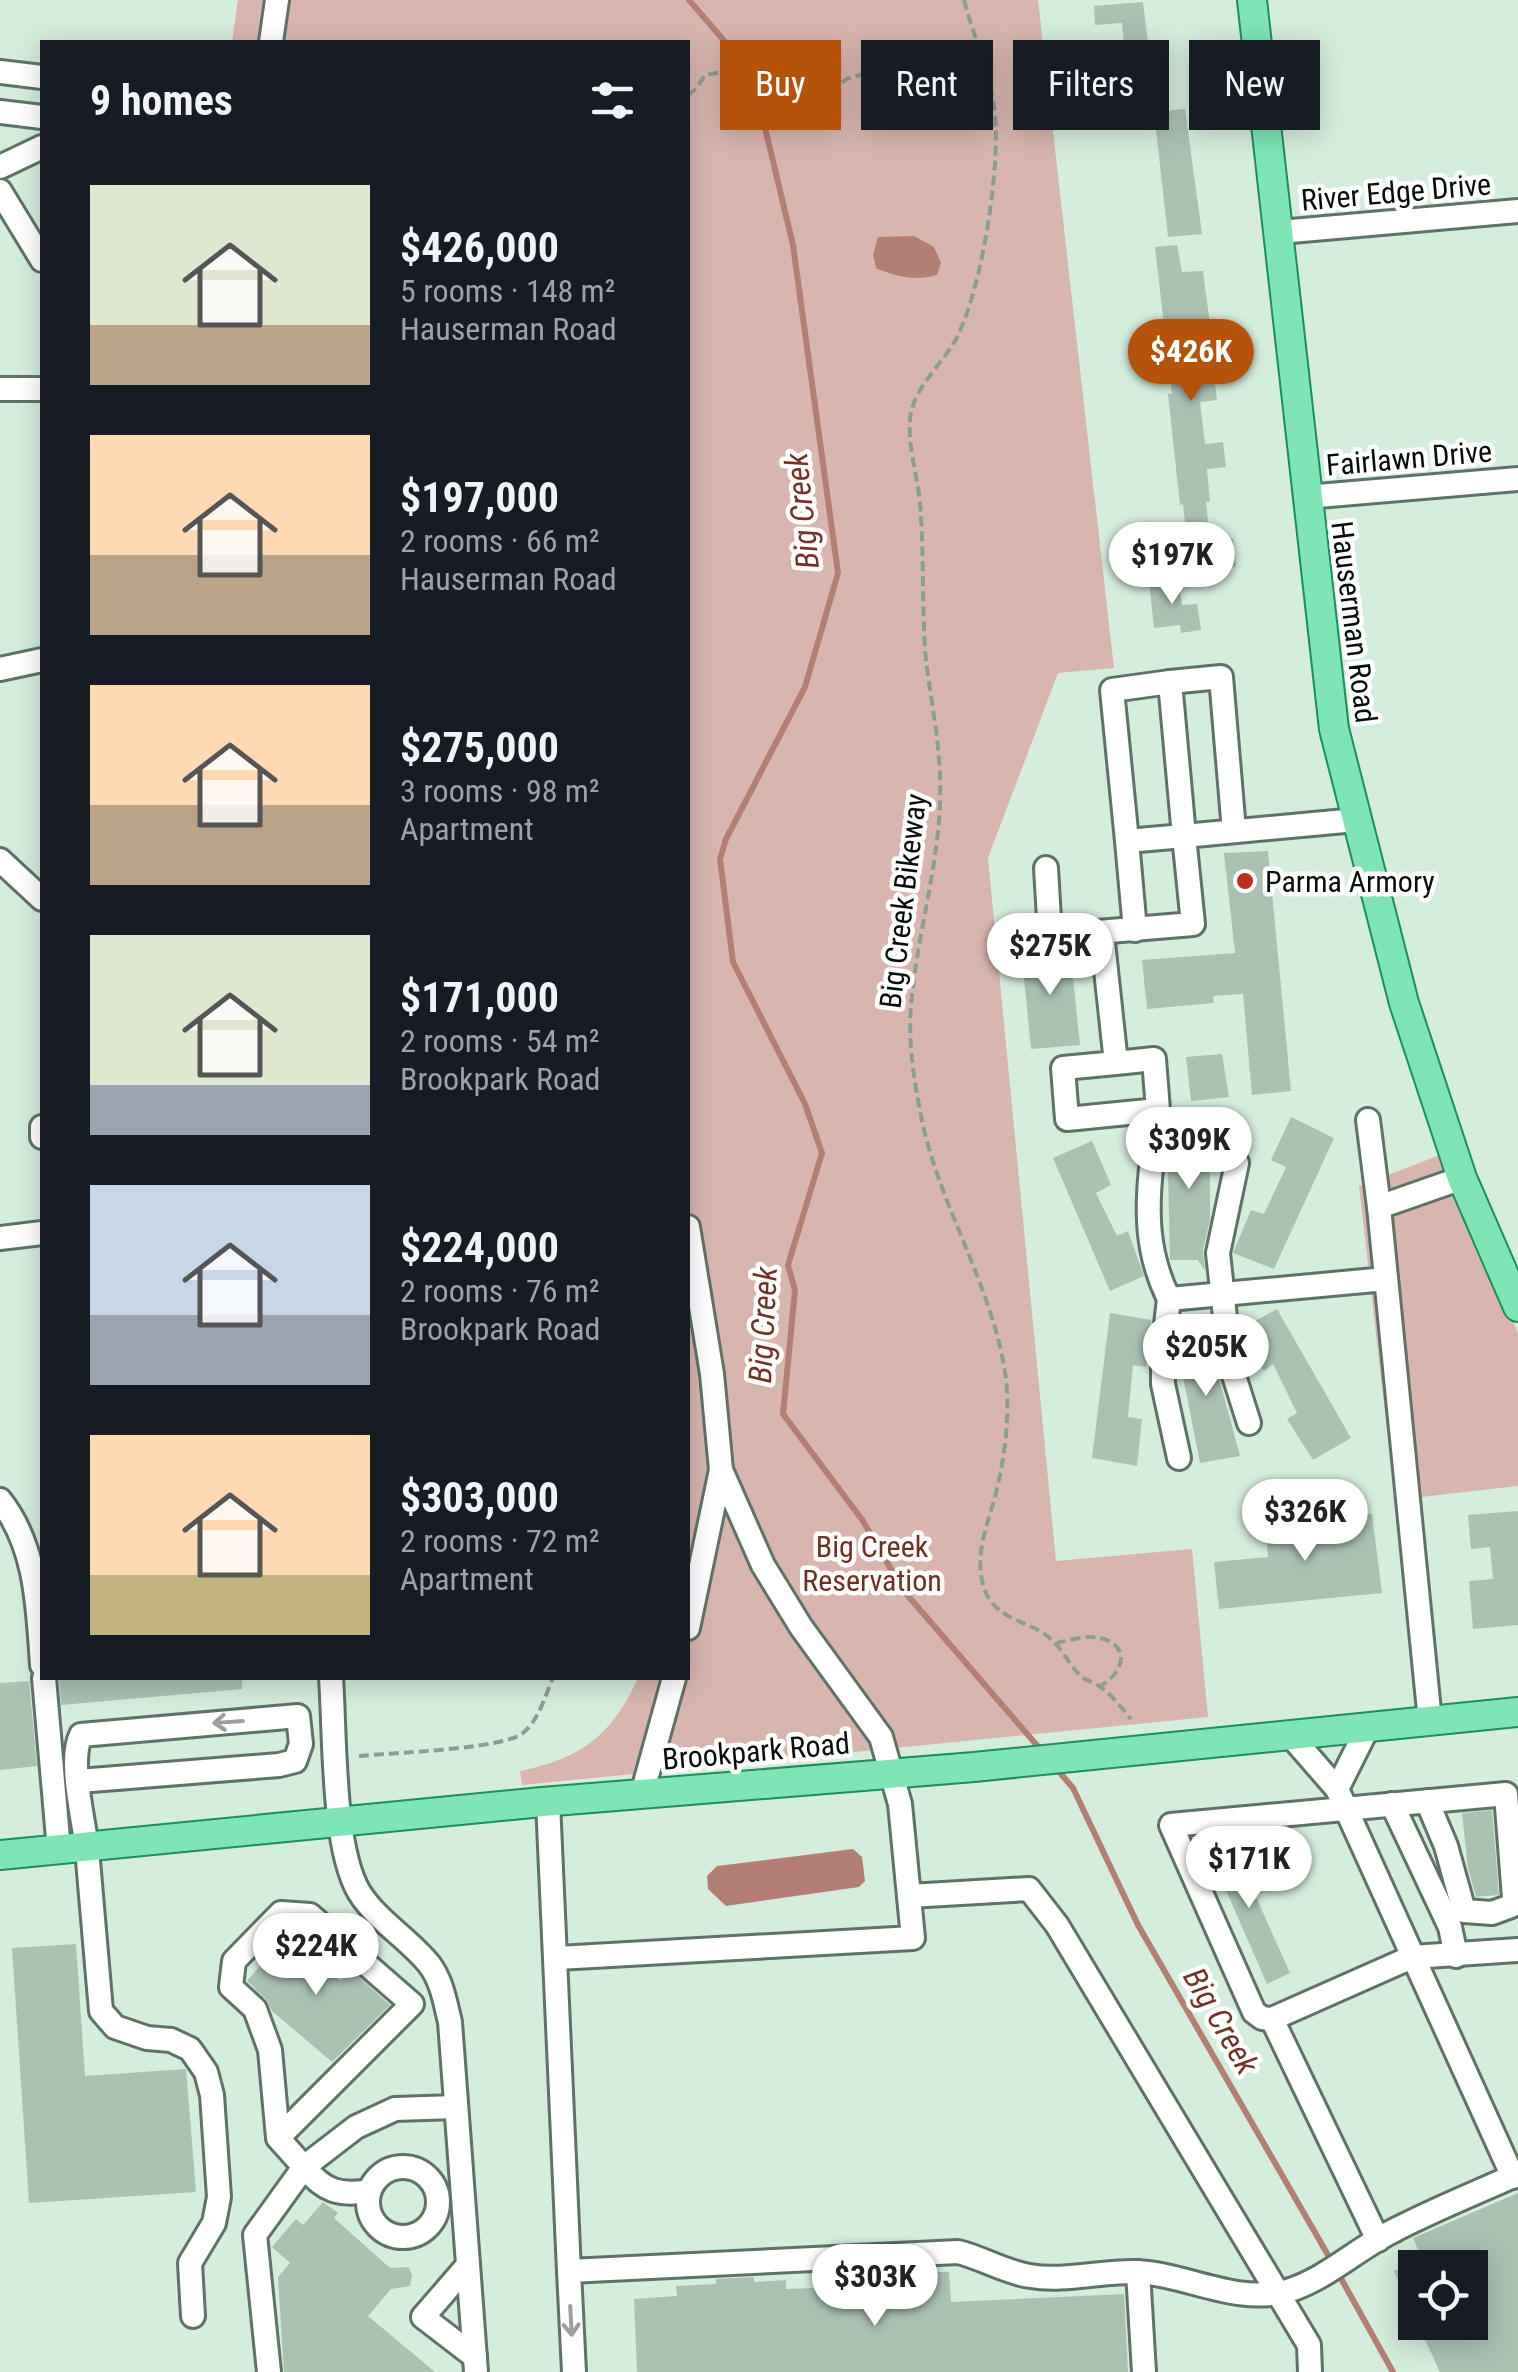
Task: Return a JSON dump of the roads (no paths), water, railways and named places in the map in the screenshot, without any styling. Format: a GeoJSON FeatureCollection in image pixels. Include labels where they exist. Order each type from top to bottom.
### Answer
{"type":"FeatureCollection","features":[{"type":"Feature","properties":{"kind":"main road","name":"Hauserman Road"},"geometry":{"type":"LineString","coordinates":[[1252,0],[1334,729],[1404,1002],[1462,1178],[1518,1308]]}},
{"type":"Feature","properties":{"kind":"main road","name":"Brookpark Road"},"geometry":{"type":"LineString","coordinates":[[0,1855],[548,1802],[974,1767],[1518,1712]]}},
{"type":"Feature","properties":{"kind":"street"},"geometry":{"type":"LineString","coordinates":[[271,40],[277,0]]}},
{"type":"Feature","properties":{"kind":"street"},"geometry":{"type":"LineString","coordinates":[[0,72],[40,76]]}},
{"type":"Feature","properties":{"kind":"street"},"geometry":{"type":"LineString","coordinates":[[0,112],[40,116]]}},
{"type":"Feature","properties":{"kind":"street"},"geometry":{"type":"LineString","coordinates":[[0,168],[40,148]]}},
{"type":"Feature","properties":{"kind":"street"},"geometry":{"type":"LineString","coordinates":[[0,191],[40,257]]}},
{"type":"Feature","properties":{"kind":"street","name":"River Edge Drive"},"geometry":{"type":"LineString","coordinates":[[1280,232],[1518,211]]}},
{"type":"Feature","properties":{"kind":"street"},"geometry":{"type":"LineString","coordinates":[[0,389],[40,388]]}},
{"type":"Feature","properties":{"kind":"street","name":"Fairlawn Drive"},"geometry":{"type":"LineString","coordinates":[[1306,498],[1518,479]]}},
{"type":"Feature","properties":{"kind":"street"},"geometry":{"type":"LineString","coordinates":[[0,669],[40,660]]}},
{"type":"Feature","properties":{"kind":"street"},"geometry":{"type":"LineString","coordinates":[[1135,930],[1112,690],[1221,677],[1234,831]]}},
{"type":"Feature","properties":{"kind":"street"},"geometry":{"type":"LineString","coordinates":[[1046,868],[1050,936],[1193,924],[1170,682]]}},
{"type":"Feature","properties":{"kind":"street"},"geometry":{"type":"LineString","coordinates":[[1128,841],[1356,820]]}},
{"type":"Feature","properties":{"kind":"street"},"geometry":{"type":"LineString","coordinates":[[0,860],[40,897]]}},
{"type":"Feature","properties":{"kind":"street"},"geometry":{"type":"LineString","coordinates":[[1102,933],[1116,1063]]}},
{"type":"Feature","properties":{"kind":"street"},"geometry":{"type":"LineString","coordinates":[[1154,1058],[1158,1110],[1068,1119],[1064,1068],[1116,1063],[1154,1058]]}},
{"type":"Feature","properties":{"kind":"street"},"geometry":{"type":"LineString","coordinates":[[1368,1120],[1430,1720]]}},
{"type":"Feature","properties":{"kind":"street"},"geometry":{"type":"LineString","coordinates":[[1152,1160],[1147,1226],[1169,1299],[1163,1384],[1178,1458]]}},
{"type":"Feature","properties":{"kind":"street"},"geometry":{"type":"LineString","coordinates":[[1237,1162],[1219,1242],[1221,1294],[1230,1362],[1249,1423]]}},
{"type":"Feature","properties":{"kind":"street"},"geometry":{"type":"LineString","coordinates":[[1379,1207],[1462,1178]]}},
{"type":"Feature","properties":{"kind":"street"},"geometry":{"type":"LineString","coordinates":[[0,1238],[40,1233]]}},
{"type":"Feature","properties":{"kind":"street"},"geometry":{"type":"LineString","coordinates":[[558,1958],[913,1938],[900,1804],[881,1737],[800,1627],[763,1565],[722,1470],[712,1374],[690,1239]]}},
{"type":"Feature","properties":{"kind":"street"},"geometry":{"type":"LineString","coordinates":[[1169,1299],[1386,1279]]}},
{"type":"Feature","properties":{"kind":"street"},"geometry":{"type":"LineString","coordinates":[[690,1619],[722,1470]]}},
{"type":"Feature","properties":{"kind":"street"},"geometry":{"type":"LineString","coordinates":[[0,1500],[16,1520],[40,1600]]}},
{"type":"Feature","properties":{"kind":"street"},"geometry":{"type":"LineString","coordinates":[[44,1680],[101,2011],[115,2027],[147,2038],[171,2040],[190,2049],[206,2072],[212,2094],[219,2197],[214,2223],[190,2263],[193,2316]]}},
{"type":"Feature","properties":{"kind":"street"},"geometry":{"type":"LineString","coordinates":[[331,1680],[341,1823],[348,1866],[359,1892],[429,1965],[440,1983],[450,2022],[476,2365]]}},
{"type":"Feature","properties":{"kind":"street"},"geometry":{"type":"LineString","coordinates":[[642,1794],[673,1680]]}},
{"type":"Feature","properties":{"kind":"street"},"geometry":{"type":"LineString","coordinates":[[72,1848],[79,1780],[76,1746],[81,1735],[334,1714]]}},
{"type":"Feature","properties":{"kind":"street"},"geometry":{"type":"LineString","coordinates":[[79,1780],[295,1761],[301,1744],[298,1716]]}},
{"type":"Feature","properties":{"kind":"street"},"geometry":{"type":"LineString","coordinates":[[1340,1798],[1368,1727]]}},
{"type":"Feature","properties":{"kind":"street"},"geometry":{"type":"LineString","coordinates":[[569,2271],[958,2252],[1034,2277],[1138,2272],[1232,2292],[1275,2292],[1307,2281],[1389,2232],[1512,2181],[1340,1798],[1290,1735]]}},
{"type":"Feature","properties":{"kind":"street"},"geometry":{"type":"LineString","coordinates":[[1427,1801],[1446,1846],[1464,1911],[1492,1913],[1511,1906],[1514,1898],[1510,1794]]}},
{"type":"Feature","properties":{"kind":"street"},"geometry":{"type":"LineString","coordinates":[[1510,1794],[1392,1804],[1340,1798],[1171,1825],[1254,2012],[1262,2018],[1272,2020],[1412,1958],[1518,1950]]}},
{"type":"Feature","properties":{"kind":"street"},"geometry":{"type":"LineString","coordinates":[[1510,1794],[1518,1852]]}},
{"type":"Feature","properties":{"kind":"street"},"geometry":{"type":"LineString","coordinates":[[548,1802],[574,2372]]}},
{"type":"Feature","properties":{"kind":"street"},"geometry":{"type":"LineString","coordinates":[[1392,1804],[1450,1927],[1456,1956]]}},
{"type":"Feature","properties":{"kind":"street"},"geometry":{"type":"LineString","coordinates":[[909,1896],[1030,1889],[1057,1926],[1309,2345],[1310,2372]]}},
{"type":"Feature","properties":{"kind":"street"},"geometry":{"type":"LineString","coordinates":[[369,2192],[347,2195],[318,2185],[278,2138],[270,2050],[255,2010],[230,1986],[234,1962],[281,1913],[310,1915],[412,2004]]}},
{"type":"Feature","properties":{"kind":"street"},"geometry":{"type":"LineString","coordinates":[[1450,1927],[1515,1922],[1518,1917]]}},
{"type":"Feature","properties":{"kind":"street"},"geometry":{"type":"LineString","coordinates":[[278,2138],[412,2004],[440,1983]]}},
{"type":"Feature","properties":{"kind":"street"},"geometry":{"type":"LineString","coordinates":[[1272,2020],[1375,2243]]}},
{"type":"Feature","properties":{"kind":"street"},"geometry":{"type":"LineString","coordinates":[[269,2372],[256,2235],[304,2167],[356,2127],[395,2110],[456,2107]]}},
{"type":"Feature","properties":{"kind":"street"},"geometry":{"type":"LineString","coordinates":[[424,2174],[458,2144]]}},
{"type":"Feature","properties":{"kind":"street"},"geometry":{"type":"LineString","coordinates":[[392,2168],[413,2168],[424,2174],[437,2193],[438,2205],[434,2217],[418,2234],[406,2237],[382,2230],[370,2213],[369,2192],[382,2174],[392,2168]]}},
{"type":"Feature","properties":{"kind":"street"},"geometry":{"type":"LineString","coordinates":[[468,2266],[423,2317],[476,2365]]}},
{"type":"Feature","properties":{"kind":"street"},"geometry":{"type":"LineString","coordinates":[[1138,2272],[1144,2372]]}},
{"type":"Feature","properties":{"kind":"waterway","name":"Big Creek"},"geometry":{"type":"LineString","coordinates":[[689,0],[752,73],[793,245],[838,573],[805,687],[726,839],[720,859],[733,962],[805,1104],[822,1153],[788,1265],[795,1290],[783,1414],[863,1521],[903,1590],[1041,1750]]}},
{"type":"Feature","properties":{"kind":"waterway","name":"Big Creek"},"geometry":{"type":"LineString","coordinates":[[1055,1767],[1073,1788],[1138,1925],[1332,2262]]}},
{"type":"Feature","properties":{"kind":"waterway","name":"Big Creek"},"geometry":{"type":"LineString","coordinates":[[1338,2273],[1393,2372]]}},
{"type":"Feature","properties":{"kind":"place","name":"Parma Armory"},"geometry":{"type":"Point","coordinates":[1245,881]}},
{"type":"Feature","properties":{"kind":"park label","name":"Big Creek Reservation"},"geometry":{"type":"Point","coordinates":[872,1563]}}]}
